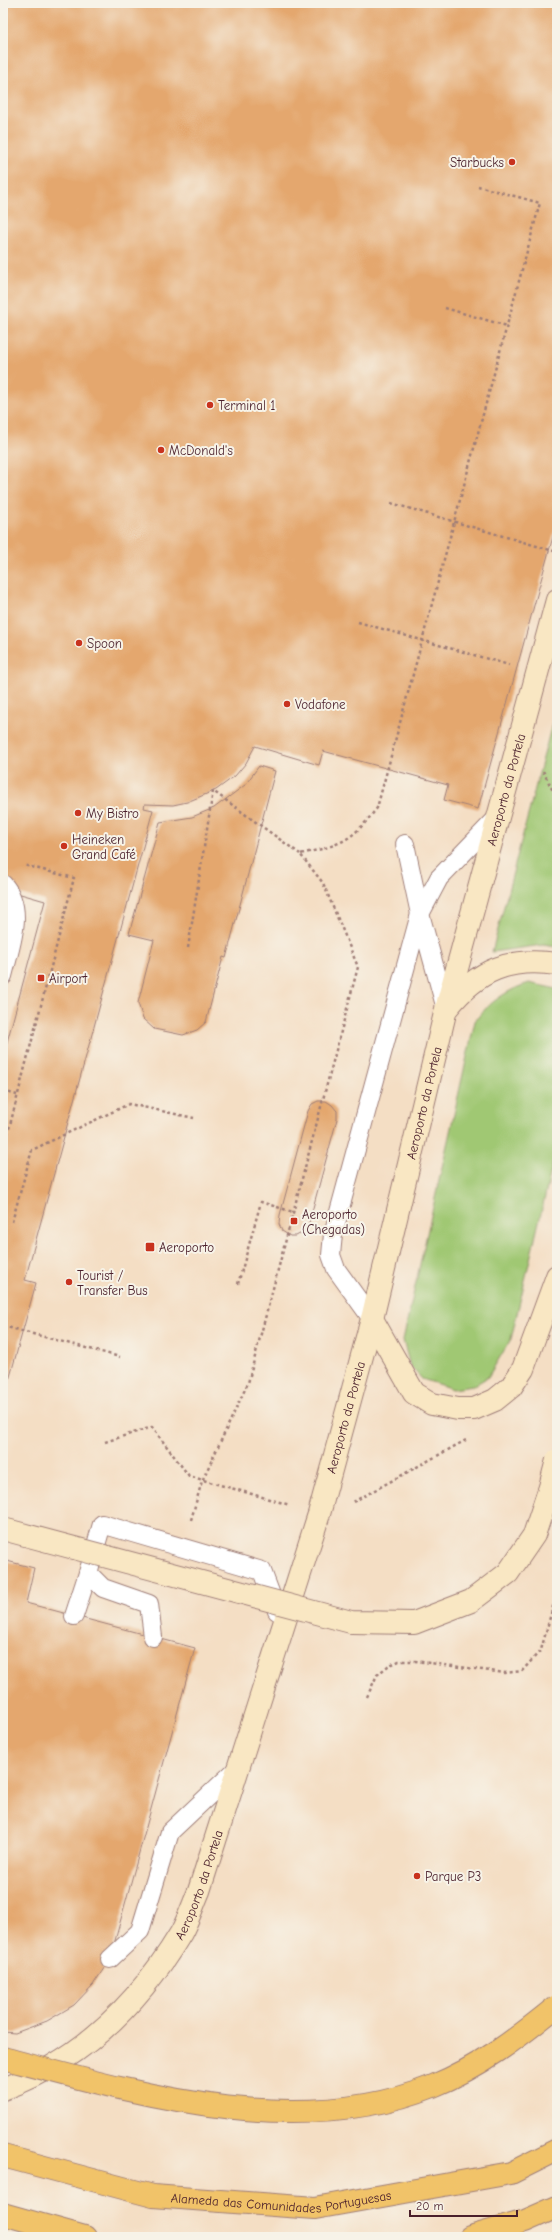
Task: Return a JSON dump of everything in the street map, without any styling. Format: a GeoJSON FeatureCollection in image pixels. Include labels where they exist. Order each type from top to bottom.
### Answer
{"type":"FeatureCollection","features":[{"type":"Feature","properties":{"kind":"main road","name":"Aeroporto da Portela"},"geometry":{"type":"LineString","coordinates":[[3,2089],[20,2083],[63,2060],[97,2036],[127,2008],[155,1973],[181,1932],[199,1891],[319,1514],[372,1319],[446,1009],[496,820],[557,600]]}},
{"type":"Feature","properties":{"kind":"main road"},"geometry":{"type":"LineString","coordinates":[[446,1009],[462,989],[484,974],[515,963],[535,961],[557,964]]}},
{"type":"Feature","properties":{"kind":"main road"},"geometry":{"type":"LineString","coordinates":[[372,1319],[414,1393],[432,1404],[458,1409],[474,1409],[495,1400],[511,1387],[523,1368],[557,1276]]}},
{"type":"Feature","properties":{"kind":"main road"},"geometry":{"type":"LineString","coordinates":[[3,1529],[351,1622],[414,1623],[471,1601],[508,1573],[534,1535],[550,1487],[557,1460]]}},
{"type":"Feature","properties":{"kind":"main road"},"geometry":{"type":"LineString","coordinates":[[3,2058],[98,2084],[204,2105],[263,2111],[321,2110],[375,2103],[433,2086],[474,2066],[512,2043],[557,2006]]}},
{"type":"Feature","properties":{"kind":"main road","name":"Alameda das Comunidades Portuguesas"},"geometry":{"type":"LineString","coordinates":[[3,2156],[154,2196],[315,2208],[511,2173],[557,2150]]}},
{"type":"Feature","properties":{"kind":"main road"},"geometry":{"type":"LineString","coordinates":[[470,2237],[525,2221],[557,2207]]}},
{"type":"Feature","properties":{"kind":"main road"},"geometry":{"type":"LineString","coordinates":[[3,2214],[85,2237]]}},
{"type":"Feature","properties":{"kind":"lane"},"geometry":{"type":"LineString","coordinates":[[372,1319],[336,1269],[331,1255],[333,1234],[420,914],[439,878],[496,820]]}},
{"type":"Feature","properties":{"kind":"lane"},"geometry":{"type":"LineString","coordinates":[[405,844],[420,914],[446,1009]]}},
{"type":"Feature","properties":{"kind":"lane"},"geometry":{"type":"LineString","coordinates":[[3,884],[11,892],[16,908],[15,924],[3,976]]}},
{"type":"Feature","properties":{"kind":"lane"},"geometry":{"type":"LineString","coordinates":[[74,1616],[102,1524],[262,1570],[283,1629]]}},
{"type":"Feature","properties":{"kind":"lane"},"geometry":{"type":"LineString","coordinates":[[88,1573],[103,1588],[149,1604],[153,1637]]}},
{"type":"Feature","properties":{"kind":"lane"},"geometry":{"type":"LineString","coordinates":[[110,1959],[140,1931],[170,1832],[240,1765]]}},
{"type":"Feature","properties":{"kind":"path"},"geometry":{"type":"LineString","coordinates":[[300,854],[335,846],[359,831],[377,808],[540,203],[478,186]]}},
{"type":"Feature","properties":{"kind":"path"},"geometry":{"type":"LineString","coordinates":[[445,308],[507,326]]}},
{"type":"Feature","properties":{"kind":"path"},"geometry":{"type":"LineString","coordinates":[[391,503],[557,552]]}},
{"type":"Feature","properties":{"kind":"path"},"geometry":{"type":"LineString","coordinates":[[358,622],[536,673]]}},
{"type":"Feature","properties":{"kind":"path"},"geometry":{"type":"LineString","coordinates":[[545,766],[543,773],[557,799]]}},
{"type":"Feature","properties":{"kind":"path"},"geometry":{"type":"LineString","coordinates":[[184,1547],[202,1481],[248,1383],[358,967],[322,883],[300,854],[214,791],[188,948]]}},
{"type":"Feature","properties":{"kind":"path"},"geometry":{"type":"LineString","coordinates":[[3,1152],[74,878],[17,863]]}},
{"type":"Feature","properties":{"kind":"path"},"geometry":{"type":"LineString","coordinates":[[3,1091],[17,1095]]}},
{"type":"Feature","properties":{"kind":"path"},"geometry":{"type":"LineString","coordinates":[[12,1222],[32,1150],[128,1104],[194,1118]]}},
{"type":"Feature","properties":{"kind":"path"},"geometry":{"type":"LineString","coordinates":[[238,1284],[261,1202],[294,1212]]}},
{"type":"Feature","properties":{"kind":"path"},"geometry":{"type":"LineString","coordinates":[[3,1326],[120,1357]]}},
{"type":"Feature","properties":{"kind":"path"},"geometry":{"type":"LineString","coordinates":[[367,1697],[377,1675],[388,1666],[399,1661],[415,1661],[505,1673],[522,1671],[541,1650],[557,1592]]}},
{"type":"Feature","properties":{"kind":"green space"},"geometry":{"type":"Polygon","coordinates":[[[557,705],[557,947],[543,945],[492,952],[557,705]]]}},
{"type":"Feature","properties":{"kind":"green space"},"geometry":{"type":"Polygon","coordinates":[[[529,983],[557,989],[557,1146],[511,1339],[488,1377],[473,1386],[453,1389],[422,1379],[410,1366],[403,1340],[475,1021],[492,1002],[513,989],[529,983]]]}},
{"type":"Feature","properties":{"kind":"building","name":"Terminal 1"},"geometry":{"type":"Polygon","coordinates":[[[3,3],[557,3],[557,522],[478,809],[444,800],[448,785],[323,751],[319,765],[255,746],[246,763],[235,776],[216,790],[187,802],[173,805],[145,804],[144,808],[153,810],[25,1280],[36,1283],[3,1402],[3,1057],[45,901],[3,889],[3,3]]]}},
{"type":"Feature","properties":{"kind":"building"},"geometry":{"type":"Polygon","coordinates":[[[259,766],[275,771],[226,958],[223,957],[206,1022],[197,1030],[183,1035],[154,1029],[143,1019],[138,1003],[154,940],[129,934],[160,822],[192,817],[214,808],[245,785],[259,766]]]}},
{"type":"Feature","properties":{"kind":"building"},"geometry":{"type":"Polygon","coordinates":[[[318,1101],[326,1101],[332,1105],[337,1111],[337,1119],[307,1230],[296,1236],[290,1236],[282,1231],[279,1224],[280,1215],[308,1111],[312,1104],[318,1101]]]}},
{"type":"Feature","properties":{"kind":"building"},"geometry":{"type":"Polygon","coordinates":[[[3,1560],[34,1568],[26,1603],[195,1648],[110,1959],[93,1985],[74,2005],[47,2021],[15,2033],[3,2032],[3,1560]]]}},
{"type":"Feature","properties":{"kind":"place","name":"Starbucks"},"geometry":{"type":"Point","coordinates":[512,162]}},
{"type":"Feature","properties":{"kind":"place","name":"Terminal 1"},"geometry":{"type":"Point","coordinates":[210,405]}},
{"type":"Feature","properties":{"kind":"place","name":"McDonald's"},"geometry":{"type":"Point","coordinates":[161,450]}},
{"type":"Feature","properties":{"kind":"place","name":"Spoon"},"geometry":{"type":"Point","coordinates":[79,643]}},
{"type":"Feature","properties":{"kind":"place","name":"Vodafone"},"geometry":{"type":"Point","coordinates":[287,704]}},
{"type":"Feature","properties":{"kind":"place","name":"My Bistro"},"geometry":{"type":"Point","coordinates":[78,813]}},
{"type":"Feature","properties":{"kind":"place","name":"Heineken Grand Café"},"geometry":{"type":"Point","coordinates":[64,846]}},
{"type":"Feature","properties":{"kind":"place","name":"Airport"},"geometry":{"type":"Point","coordinates":[41,978]}},
{"type":"Feature","properties":{"kind":"place","name":"Aeroporto (Chegadas)"},"geometry":{"type":"Point","coordinates":[294,1221]}},
{"type":"Feature","properties":{"kind":"place","name":"Aeroporto"},"geometry":{"type":"Point","coordinates":[150,1247]}},
{"type":"Feature","properties":{"kind":"place","name":"Tourist / Transfer Bus"},"geometry":{"type":"Point","coordinates":[69,1282]}},
{"type":"Feature","properties":{"kind":"place","name":"Parque P3"},"geometry":{"type":"Point","coordinates":[417,1876]}}]}
